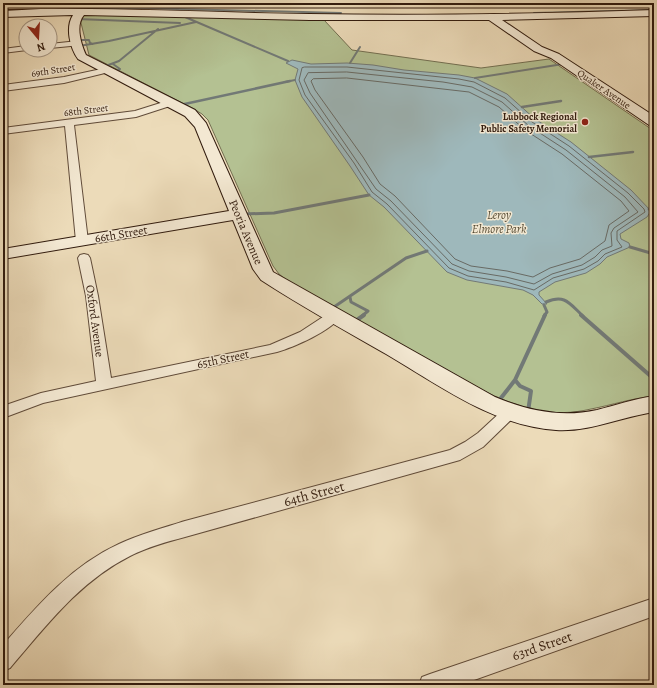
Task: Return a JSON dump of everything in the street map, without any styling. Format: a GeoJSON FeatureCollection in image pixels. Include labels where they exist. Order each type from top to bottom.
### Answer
{"type":"FeatureCollection","features":[{"type":"Feature","properties":{"kind":"highway"},"geometry":{"type":"LineString","coordinates":[[3,6],[130,4],[654,3]]}},
{"type":"Feature","properties":{"kind":"highway"},"geometry":{"type":"LineString","coordinates":[[3,14],[25,13]]}},
{"type":"Feature","properties":{"kind":"main road"},"geometry":{"type":"LineString","coordinates":[[450,18],[463,12],[464,9],[457,3]]}},
{"type":"Feature","properties":{"kind":"main road","name":"Quaker Avenue"},"geometry":{"type":"LineString","coordinates":[[472,3],[538,49],[550,49]]}},
{"type":"Feature","properties":{"kind":"main road","name":"Quaker Avenue"},"geometry":{"type":"LineString","coordinates":[[485,3],[654,122]]}},
{"type":"Feature","properties":{"kind":"main road"},"geometry":{"type":"LineString","coordinates":[[498,3],[513,12],[530,17]]}},
{"type":"Feature","properties":{"kind":"main road"},"geometry":{"type":"LineString","coordinates":[[25,13],[81,12],[310,17],[450,18],[654,13]]}},
{"type":"Feature","properties":{"kind":"main road","name":"Peoria Avenue"},"geometry":{"type":"LineString","coordinates":[[81,12],[77,16],[74,24],[79,52],[82,57],[190,113],[201,126],[262,270],[267,276],[487,403],[508,413]]}},
{"type":"Feature","properties":{"kind":"main road"},"geometry":{"type":"LineString","coordinates":[[546,27],[563,20],[590,15]]}},
{"type":"Feature","properties":{"kind":"main road","name":"66th Street"},"geometry":{"type":"LineString","coordinates":[[3,254],[239,214]]}},
{"type":"Feature","properties":{"kind":"main road"},"geometry":{"type":"LineString","coordinates":[[508,413],[552,421],[573,421],[595,418],[654,404]]}},
{"type":"Feature","properties":{"kind":"street"},"geometry":{"type":"LineString","coordinates":[[58,45],[78,43]]}},
{"type":"Feature","properties":{"kind":"street"},"geometry":{"type":"LineString","coordinates":[[3,51],[18,49]]}},
{"type":"Feature","properties":{"kind":"street","name":"69th Street"},"geometry":{"type":"LineString","coordinates":[[3,88],[64,80],[106,70]]}},
{"type":"Feature","properties":{"kind":"street","name":"68th Street"},"geometry":{"type":"LineString","coordinates":[[3,132],[136,114],[170,103]]}},
{"type":"Feature","properties":{"kind":"street"},"geometry":{"type":"LineString","coordinates":[[69,123],[82,241]]}},
{"type":"Feature","properties":{"kind":"street","name":"Oxford Avenue"},"geometry":{"type":"LineString","coordinates":[[84,258],[92,296],[104,384]]}},
{"type":"Feature","properties":{"kind":"street","name":"65th Street"},"geometry":{"type":"LineString","coordinates":[[3,412],[41,398],[272,349],[297,340],[317,329],[334,316]]}},
{"type":"Feature","properties":{"kind":"street","name":"64th Street"},"geometry":{"type":"LineString","coordinates":[[3,661],[46,611],[76,582],[97,565],[115,554],[144,541],[185,529],[454,456],[483,440],[508,413]]}},
{"type":"Feature","properties":{"kind":"street","name":"63rd Street"},"geometry":{"type":"LineString","coordinates":[[443,683],[654,607]]}},
{"type":"Feature","properties":{"kind":"green space","name":"Leroy Elmore Park"},"geometry":{"type":"Polygon","coordinates":[[[89,14],[324,20],[352,50],[481,68],[549,59],[654,131],[654,396],[638,398],[577,412],[564,413],[538,410],[514,404],[488,393],[288,281],[279,274],[273,266],[208,120],[194,109],[89,55],[81,23],[83,16],[89,14]]]}},
{"type":"Feature","properties":{"kind":"water"},"geometry":{"type":"Polygon","coordinates":[[[292,60],[311,64],[347,63],[373,65],[475,78],[507,94],[535,119],[571,142],[631,190],[651,211],[647,217],[620,234],[621,239],[629,243],[630,247],[607,257],[600,264],[586,273],[555,282],[539,292],[539,295],[547,304],[542,304],[533,295],[523,290],[467,280],[447,272],[384,207],[369,195],[302,97],[295,80],[298,69],[286,63],[292,60]]]}},
{"type":"Feature","properties":{"kind":"waterway"},"geometry":{"type":"LineString","coordinates":[[3,10],[138,8],[341,13]]}},
{"type":"Feature","properties":{"kind":"waterway"},"geometry":{"type":"LineString","coordinates":[[534,13],[654,10]]}},
{"type":"Feature","properties":{"kind":"waterway"},"geometry":{"type":"LineString","coordinates":[[185,17],[288,61]]}},
{"type":"Feature","properties":{"kind":"waterway"},"geometry":{"type":"LineString","coordinates":[[77,19],[180,23]]}},
{"type":"Feature","properties":{"kind":"waterway"},"geometry":{"type":"LineString","coordinates":[[156,31],[196,22]]}},
{"type":"Feature","properties":{"kind":"waterway"},"geometry":{"type":"LineString","coordinates":[[92,44],[156,31]]}},
{"type":"Feature","properties":{"kind":"waterway"},"geometry":{"type":"LineString","coordinates":[[103,67],[119,61],[156,31]]}},
{"type":"Feature","properties":{"kind":"waterway"},"geometry":{"type":"LineString","coordinates":[[77,40],[89,40],[90,43],[92,44]]}},
{"type":"Feature","properties":{"kind":"waterway"},"geometry":{"type":"LineString","coordinates":[[79,46],[92,44]]}},
{"type":"Feature","properties":{"kind":"waterway"},"geometry":{"type":"LineString","coordinates":[[350,63],[360,47]]}},
{"type":"Feature","properties":{"kind":"waterway"},"geometry":{"type":"LineString","coordinates":[[113,64],[120,69],[114,71]]}},
{"type":"Feature","properties":{"kind":"waterway"},"geometry":{"type":"LineString","coordinates":[[475,78],[563,64]]}},
{"type":"Feature","properties":{"kind":"waterway"},"geometry":{"type":"LineString","coordinates":[[290,81],[295,80]]}},
{"type":"Feature","properties":{"kind":"waterway"},"geometry":{"type":"LineString","coordinates":[[180,105],[290,81]]}},
{"type":"Feature","properties":{"kind":"waterway"},"geometry":{"type":"LineString","coordinates":[[285,82],[290,81]]}},
{"type":"Feature","properties":{"kind":"waterway"},"geometry":{"type":"LineString","coordinates":[[522,107],[561,101]]}},
{"type":"Feature","properties":{"kind":"waterway"},"geometry":{"type":"LineString","coordinates":[[589,157],[633,152]]}},
{"type":"Feature","properties":{"kind":"waterway"},"geometry":{"type":"LineString","coordinates":[[244,214],[274,213],[369,195]]}},
{"type":"Feature","properties":{"kind":"waterway"},"geometry":{"type":"LineString","coordinates":[[649,209],[654,209]]}},
{"type":"Feature","properties":{"kind":"waterway"},"geometry":{"type":"LineString","coordinates":[[630,247],[654,254]]}},
{"type":"Feature","properties":{"kind":"waterway"},"geometry":{"type":"LineString","coordinates":[[331,309],[406,258],[427,251]]}},
{"type":"Feature","properties":{"kind":"waterway"},"geometry":{"type":"LineString","coordinates":[[350,297],[351,302],[368,311],[362,316]]}},
{"type":"Feature","properties":{"kind":"waterway"},"geometry":{"type":"LineString","coordinates":[[546,302],[562,299],[583,316]]}},
{"type":"Feature","properties":{"kind":"waterway"},"geometry":{"type":"LineString","coordinates":[[544,305],[547,312],[544,316]]}},
{"type":"Feature","properties":{"kind":"waterway"},"geometry":{"type":"LineString","coordinates":[[354,322],[364,315]]}},
{"type":"Feature","properties":{"kind":"waterway"},"geometry":{"type":"LineString","coordinates":[[515,380],[545,315]]}},
{"type":"Feature","properties":{"kind":"waterway"},"geometry":{"type":"LineString","coordinates":[[581,315],[654,379]]}},
{"type":"Feature","properties":{"kind":"waterway"},"geometry":{"type":"LineString","coordinates":[[497,403],[515,380]]}},
{"type":"Feature","properties":{"kind":"waterway"},"geometry":{"type":"LineString","coordinates":[[515,380],[520,386],[531,391],[528,412]]}},
{"type":"Feature","properties":{"kind":"place","name":"Lubbock Regional Public Safety Memorial"},"geometry":{"type":"Point","coordinates":[585,122]}}]}
